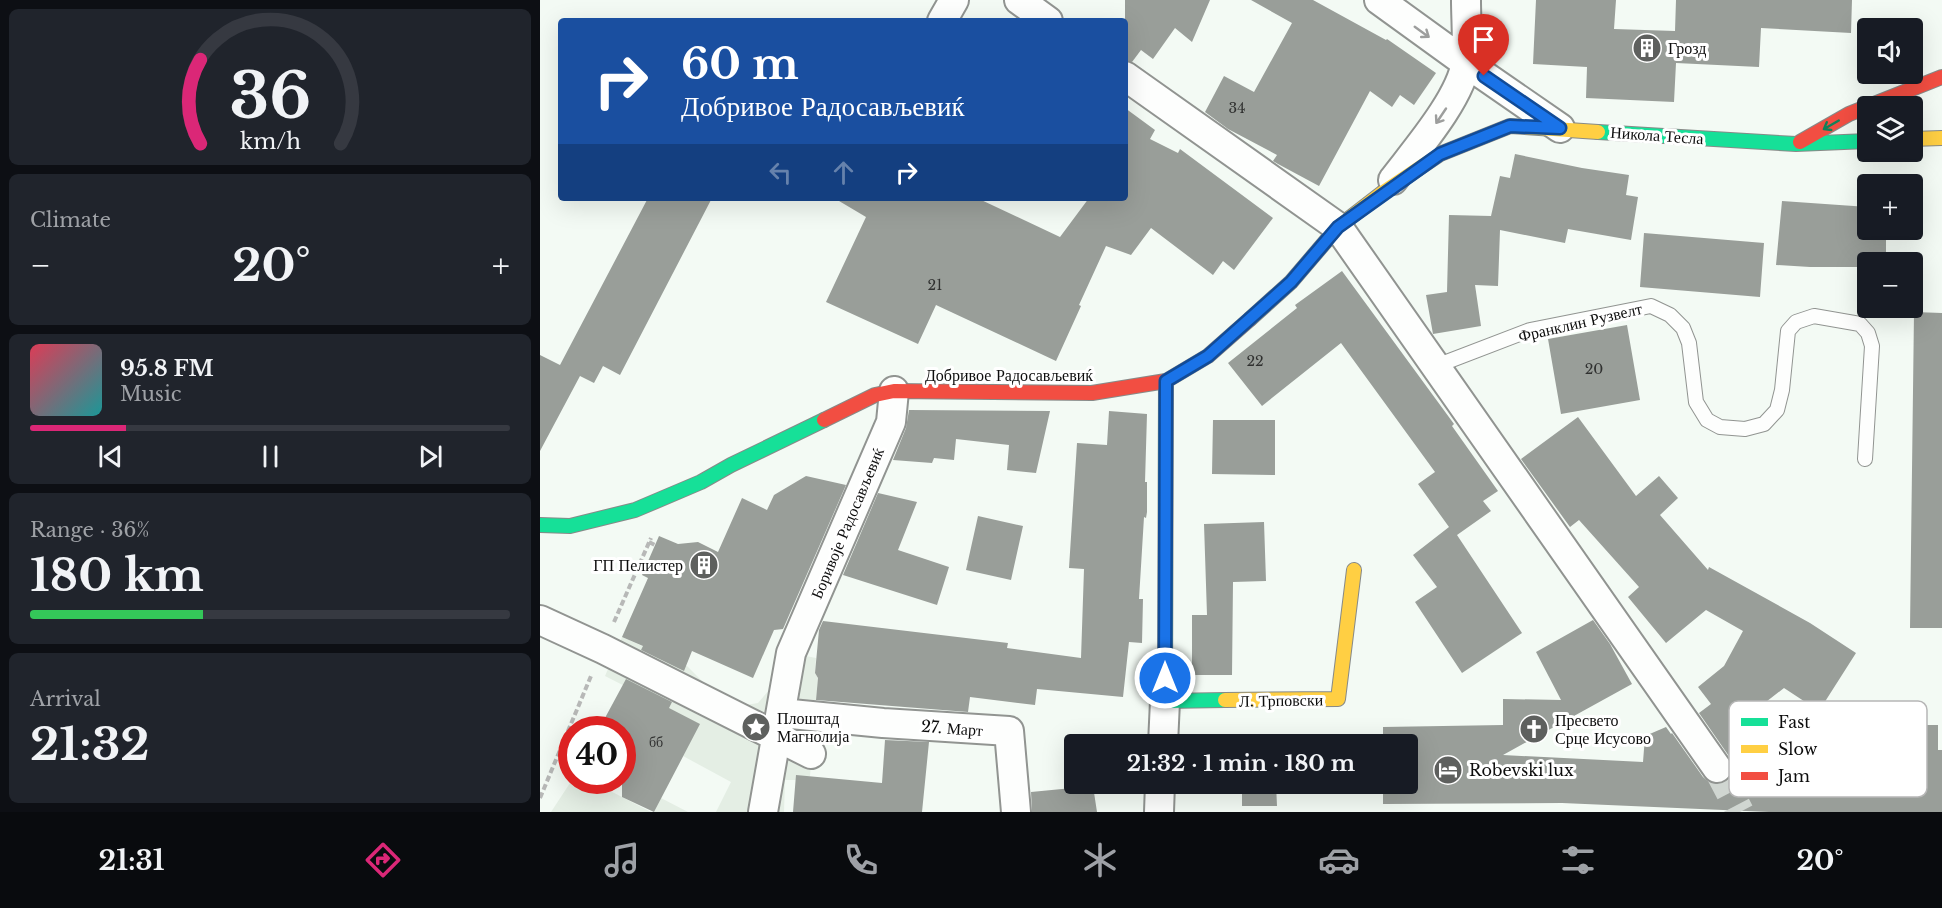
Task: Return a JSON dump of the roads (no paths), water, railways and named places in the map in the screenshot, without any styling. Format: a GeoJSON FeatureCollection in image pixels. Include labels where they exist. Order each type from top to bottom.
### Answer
{"type":"FeatureCollection","features":[{"type":"Feature","properties":{"kind":"street"},"geometry":{"type":"LineString","coordinates":[[944,18],[954,0]]}},
{"type":"Feature","properties":{"kind":"street"},"geometry":{"type":"LineString","coordinates":[[1019,0],[1044,18]]}},
{"type":"Feature","properties":{"kind":"street"},"geometry":{"type":"LineString","coordinates":[[1379,0],[1560,128]]}},
{"type":"Feature","properties":{"kind":"street"},"geometry":{"type":"LineString","coordinates":[[1382,193],[1423,141],[1452,99],[1466,63],[1466,0]]}},
{"type":"Feature","properties":{"kind":"street"},"geometry":{"type":"LineString","coordinates":[[1796,144],[1849,114],[1942,76]]}},
{"type":"Feature","properties":{"kind":"street"},"geometry":{"type":"LineString","coordinates":[[1128,78],[1338,227],[1717,768]]}},
{"type":"Feature","properties":{"kind":"street","name":"Добривое Радосављевиќ"},"geometry":{"type":"LineString","coordinates":[[540,525],[570,526],[635,510],[701,482],[731,465],[875,396],[894,391],[1092,393],[1166,381],[1208,356],[1291,282],[1338,227],[1382,193],[1440,154],[1510,126],[1560,128]]}},
{"type":"Feature","properties":{"kind":"street","name":"Никола Тесла"},"geometry":{"type":"LineString","coordinates":[[1560,128],[1796,144],[1857,141]]}},
{"type":"Feature","properties":{"kind":"street"},"geometry":{"type":"LineString","coordinates":[[1923,139],[1942,138]]}},
{"type":"Feature","properties":{"kind":"street"},"geometry":{"type":"LineString","coordinates":[[1923,141],[1942,149]]}},
{"type":"Feature","properties":{"kind":"street"},"geometry":{"type":"LineString","coordinates":[[1163,734],[1166,381]]}},
{"type":"Feature","properties":{"kind":"street","name":"Боривоје Радосављевиќ"},"geometry":{"type":"LineString","coordinates":[[763,812],[791,653],[891,422],[894,391]]}},
{"type":"Feature","properties":{"kind":"street","name":"Л. Трповски"},"geometry":{"type":"LineString","coordinates":[[1165,701],[1338,699],[1354,570]]}},
{"type":"Feature","properties":{"kind":"street"},"geometry":{"type":"LineString","coordinates":[[540,620],[778,724],[811,754]]}},
{"type":"Feature","properties":{"kind":"street","name":"27. Март"},"geometry":{"type":"LineString","coordinates":[[778,724],[814,717],[1009,731],[1016,812]]}},
{"type":"Feature","properties":{"kind":"street"},"geometry":{"type":"LineString","coordinates":[[1159,812],[1160,794]]}},
{"type":"Feature","properties":{"kind":"lane","name":"Франклин Рузвелт"},"geometry":{"type":"LineString","coordinates":[[1436,366],[1530,330],[1651,306],[1670,315],[1683,328],[1689,343],[1696,402],[1707,420],[1720,427],[1745,429],[1764,424],[1777,410],[1782,390],[1788,331],[1796,322],[1814,316],[1860,324],[1868,333],[1872,346],[1865,459]]}},
{"type":"Feature","properties":{"kind":"tunnel"},"geometry":{"type":"LineString","coordinates":[[1717,768],[1729,791]]}},
{"type":"Feature","properties":{"kind":"tunnel"},"geometry":{"type":"LineString","coordinates":[[1732,797],[1740,812]]}},
{"type":"Feature","properties":{"kind":"place","name":"Грозд"},"geometry":{"type":"Point","coordinates":[1647,48]}},
{"type":"Feature","properties":{"kind":"place","name":"ГП Пелистер"},"geometry":{"type":"Point","coordinates":[704,565]}},
{"type":"Feature","properties":{"kind":"place","name":"Плоштад Магнолија"},"geometry":{"type":"Point","coordinates":[756,727]}},
{"type":"Feature","properties":{"kind":"place","name":"Пресвето Срце Исусово"},"geometry":{"type":"Point","coordinates":[1534,729]}},
{"type":"Feature","properties":{"kind":"place","name":"Robevski lux"},"geometry":{"type":"Point","coordinates":[1448,770]}}]}
